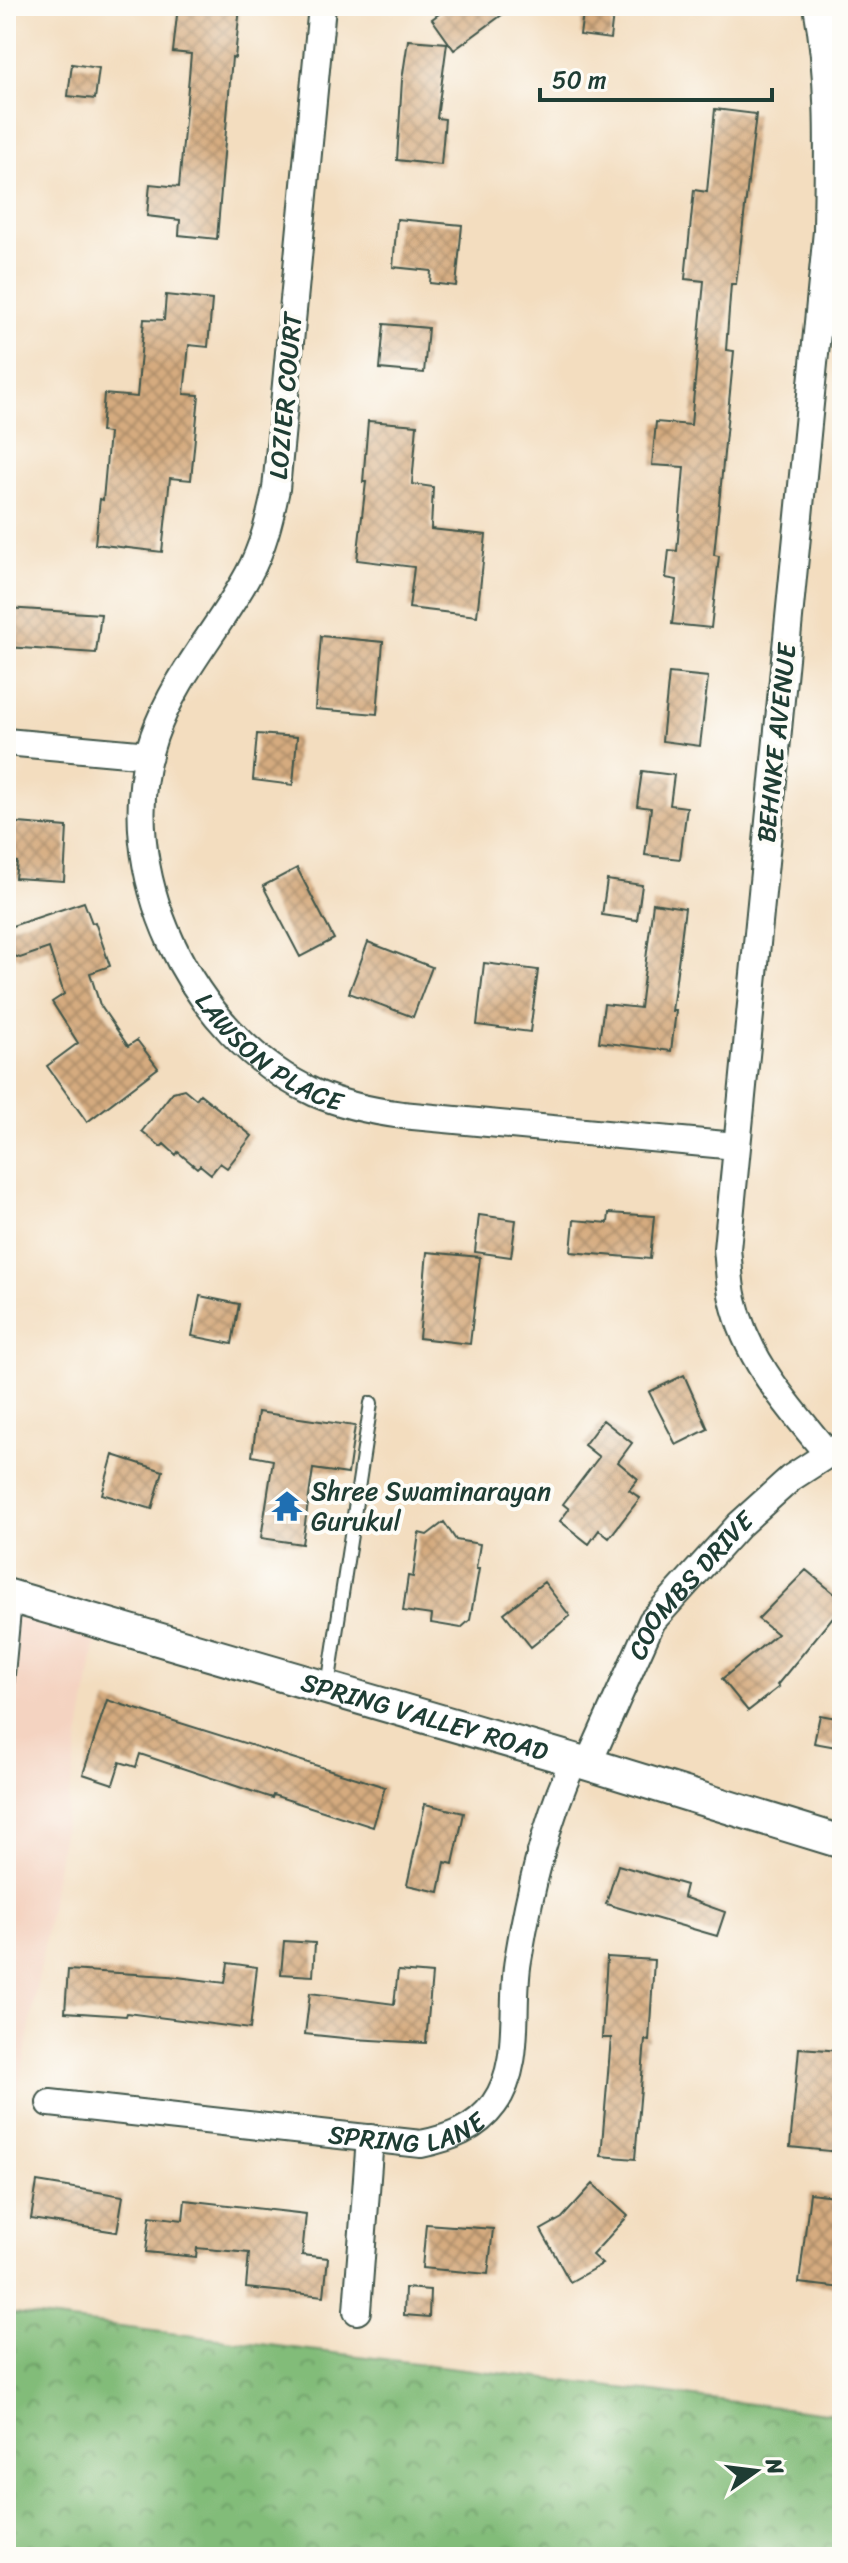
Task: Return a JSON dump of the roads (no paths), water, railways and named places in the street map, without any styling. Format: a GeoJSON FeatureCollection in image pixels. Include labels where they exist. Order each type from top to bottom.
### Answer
{"type":"FeatureCollection","features":[{"type":"Feature","properties":{"kind":"street","name":"LOZIER COURT"},"geometry":{"type":"LineString","coordinates":[[149,755],[170,697],[250,573],[267,529],[276,489],[322,6]]}},
{"type":"Feature","properties":{"kind":"street","name":"BEHNKE AVENUE"},"geometry":{"type":"LineString","coordinates":[[817,6],[823,39],[829,127],[827,231],[727,1249],[733,1298],[745,1338],[769,1381],[835,1449]]}},
{"type":"Feature","properties":{"kind":"street"},"geometry":{"type":"LineString","coordinates":[[6,742],[149,755]]}},
{"type":"Feature","properties":{"kind":"street","name":"LAWSON PLACE"},"geometry":{"type":"LineString","coordinates":[[149,755],[143,805],[144,855],[152,895],[172,947],[199,994],[231,1031],[268,1064],[314,1092],[361,1109],[736,1146]]}},
{"type":"Feature","properties":{"kind":"street","name":"COOMBS DRIVE"},"geometry":{"type":"LineString","coordinates":[[581,1762],[652,1621],[739,1525],[791,1478],[835,1449]]}},
{"type":"Feature","properties":{"kind":"street","name":"SPRING VALLEY ROAD"},"geometry":{"type":"LineString","coordinates":[[11,1597],[581,1762],[842,1842]]}},
{"type":"Feature","properties":{"kind":"street","name":"SPRING LANE"},"geometry":{"type":"LineString","coordinates":[[50,2103],[421,2144],[450,2137],[475,2124],[494,2104],[505,2083],[511,2059],[517,1962],[540,1859],[556,1798],[581,1762]]}},
{"type":"Feature","properties":{"kind":"street"},"geometry":{"type":"LineString","coordinates":[[357,2311],[370,2138]]}},
{"type":"Feature","properties":{"kind":"lane"},"geometry":{"type":"LineString","coordinates":[[328,1689],[371,1403]]}},
{"type":"Feature","properties":{"kind":"lane"},"geometry":{"type":"LineString","coordinates":[[6,1695],[11,1597]]}},
{"type":"Feature","properties":{"kind":"place","name":"Shree Swaminarayan Gurukul"},"geometry":{"type":"Point","coordinates":[287,1506]}}]}
